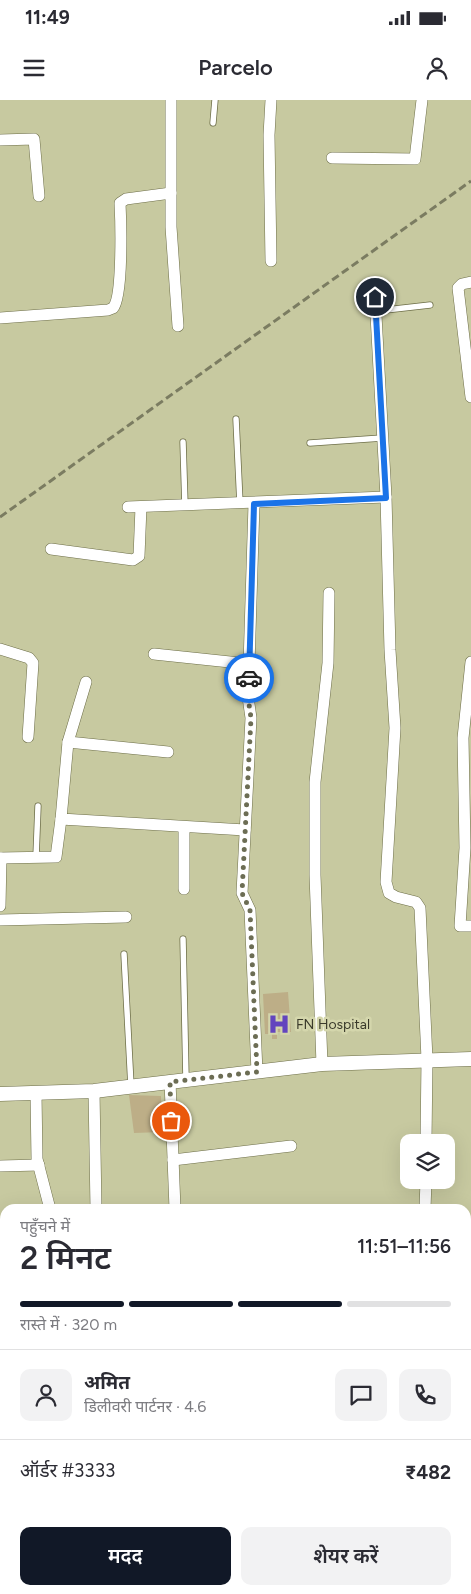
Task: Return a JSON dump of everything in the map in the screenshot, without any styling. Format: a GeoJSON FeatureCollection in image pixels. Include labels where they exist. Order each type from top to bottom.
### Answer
{"type":"FeatureCollection","features":[{"type":"Feature","properties":{"kind":"street"},"geometry":{"type":"LineString","coordinates":[[171,100],[171,193],[178,326]]}},
{"type":"Feature","properties":{"kind":"street"},"geometry":{"type":"LineString","coordinates":[[271,100],[269,135],[271,261]]}},
{"type":"Feature","properties":{"kind":"street"},"geometry":{"type":"LineString","coordinates":[[332,158],[415,159],[422,100]]}},
{"type":"Feature","properties":{"kind":"street"},"geometry":{"type":"LineString","coordinates":[[0,136],[0,140],[34,139],[39,196]]}},
{"type":"Feature","properties":{"kind":"street"},"geometry":{"type":"LineString","coordinates":[[0,318],[113,308],[117,298],[121,240],[120,203],[126,199],[171,193]]}},
{"type":"Feature","properties":{"kind":"street"},"geometry":{"type":"LineString","coordinates":[[471,282],[462,284],[458,288],[471,397]]}},
{"type":"Feature","properties":{"kind":"street"},"geometry":{"type":"LineString","coordinates":[[375,297],[386,498],[394,728],[386,882],[389,893],[396,897],[416,902],[420,908],[427,1059],[426,1134]]}},
{"type":"Feature","properties":{"kind":"street"},"geometry":{"type":"LineString","coordinates":[[128,508],[386,498]]}},
{"type":"Feature","properties":{"kind":"street"},"geometry":{"type":"LineString","coordinates":[[254,504],[248,697],[251,718],[242,893],[250,910],[257,1072]]}},
{"type":"Feature","properties":{"kind":"street"},"geometry":{"type":"LineString","coordinates":[[50,549],[133,560],[139,556],[141,507]]}},
{"type":"Feature","properties":{"kind":"street"},"geometry":{"type":"LineString","coordinates":[[322,1064],[315,875],[315,782],[328,663],[329,593]]}},
{"type":"Feature","properties":{"kind":"street"},"geometry":{"type":"LineString","coordinates":[[0,649],[29,658],[33,663],[28,737]]}},
{"type":"Feature","properties":{"kind":"street"},"geometry":{"type":"LineString","coordinates":[[154,654],[249,664]]}},
{"type":"Feature","properties":{"kind":"street"},"geometry":{"type":"LineString","coordinates":[[471,662],[463,738],[465,848],[460,926],[471,926]]}},
{"type":"Feature","properties":{"kind":"street"},"geometry":{"type":"LineString","coordinates":[[0,906],[1,858],[56,856],[68,742],[86,682]]}},
{"type":"Feature","properties":{"kind":"street"},"geometry":{"type":"LineString","coordinates":[[68,742],[168,752]]}},
{"type":"Feature","properties":{"kind":"street"},"geometry":{"type":"LineString","coordinates":[[61,819],[245,830]]}},
{"type":"Feature","properties":{"kind":"street"},"geometry":{"type":"LineString","coordinates":[[184,827],[184,889]]}},
{"type":"Feature","properties":{"kind":"street"},"geometry":{"type":"LineString","coordinates":[[0,920],[126,917]]}},
{"type":"Feature","properties":{"kind":"street"},"geometry":{"type":"LineString","coordinates":[[0,1094],[94,1091],[322,1064],[471,1059]]}},
{"type":"Feature","properties":{"kind":"street"},"geometry":{"type":"LineString","coordinates":[[170,1082],[175,1204]]}},
{"type":"Feature","properties":{"kind":"street"},"geometry":{"type":"LineString","coordinates":[[94,1091],[96,1204]]}},
{"type":"Feature","properties":{"kind":"street"},"geometry":{"type":"LineString","coordinates":[[36,1094],[39,1165],[49,1204]]}},
{"type":"Feature","properties":{"kind":"street"},"geometry":{"type":"LineString","coordinates":[[173,1160],[291,1146]]}},
{"type":"Feature","properties":{"kind":"street"},"geometry":{"type":"LineString","coordinates":[[0,1166],[39,1165]]}},
{"type":"Feature","properties":{"kind":"street"},"geometry":{"type":"LineString","coordinates":[[426,1189],[426,1204]]}},
{"type":"Feature","properties":{"kind":"lane"},"geometry":{"type":"LineString","coordinates":[[214,100],[214,123]]}},
{"type":"Feature","properties":{"kind":"lane"},"geometry":{"type":"LineString","coordinates":[[377,311],[430,305]]}},
{"type":"Feature","properties":{"kind":"lane"},"geometry":{"type":"LineString","coordinates":[[236,419],[240,504]]}},
{"type":"Feature","properties":{"kind":"lane"},"geometry":{"type":"LineString","coordinates":[[310,443],[382,438]]}},
{"type":"Feature","properties":{"kind":"lane"},"geometry":{"type":"LineString","coordinates":[[184,442],[185,506]]}},
{"type":"Feature","properties":{"kind":"lane"},"geometry":{"type":"LineString","coordinates":[[36,857],[38,806]]}},
{"type":"Feature","properties":{"kind":"lane"},"geometry":{"type":"LineString","coordinates":[[183,939],[186,1080]]}},
{"type":"Feature","properties":{"kind":"lane"},"geometry":{"type":"LineString","coordinates":[[124,954],[131,1086]]}},
{"type":"Feature","properties":{"kind":"building"},"geometry":{"type":"Polygon","coordinates":[[[288,992],[291,1032],[277,1032],[277,1039],[272,1039],[272,1034],[265,1034],[263,994],[288,992]]]}},
{"type":"Feature","properties":{"kind":"building"},"geometry":{"type":"Polygon","coordinates":[[[129,1095],[161,1096],[162,1132],[134,1133],[129,1095]]]}},
{"type":"Feature","properties":{"kind":"railway"},"geometry":{"type":"LineString","coordinates":[[0,517],[471,181]]}},
{"type":"Feature","properties":{"kind":"way so far"},"geometry":{"type":"LineString","coordinates":[[171,1121],[170,1082],[257,1072],[250,910],[242,893],[251,718],[248,697],[249,678]]}},
{"type":"Feature","properties":{"kind":"place","name":"FN Hospital"},"geometry":{"type":"Point","coordinates":[279,1024]}},
{"type":"Feature","properties":{"kind":"route"},"geometry":{"type":"LineString","coordinates":[[249,678],[254,504],[386,498],[382,438],[379,328],[375,297]]}}]}
